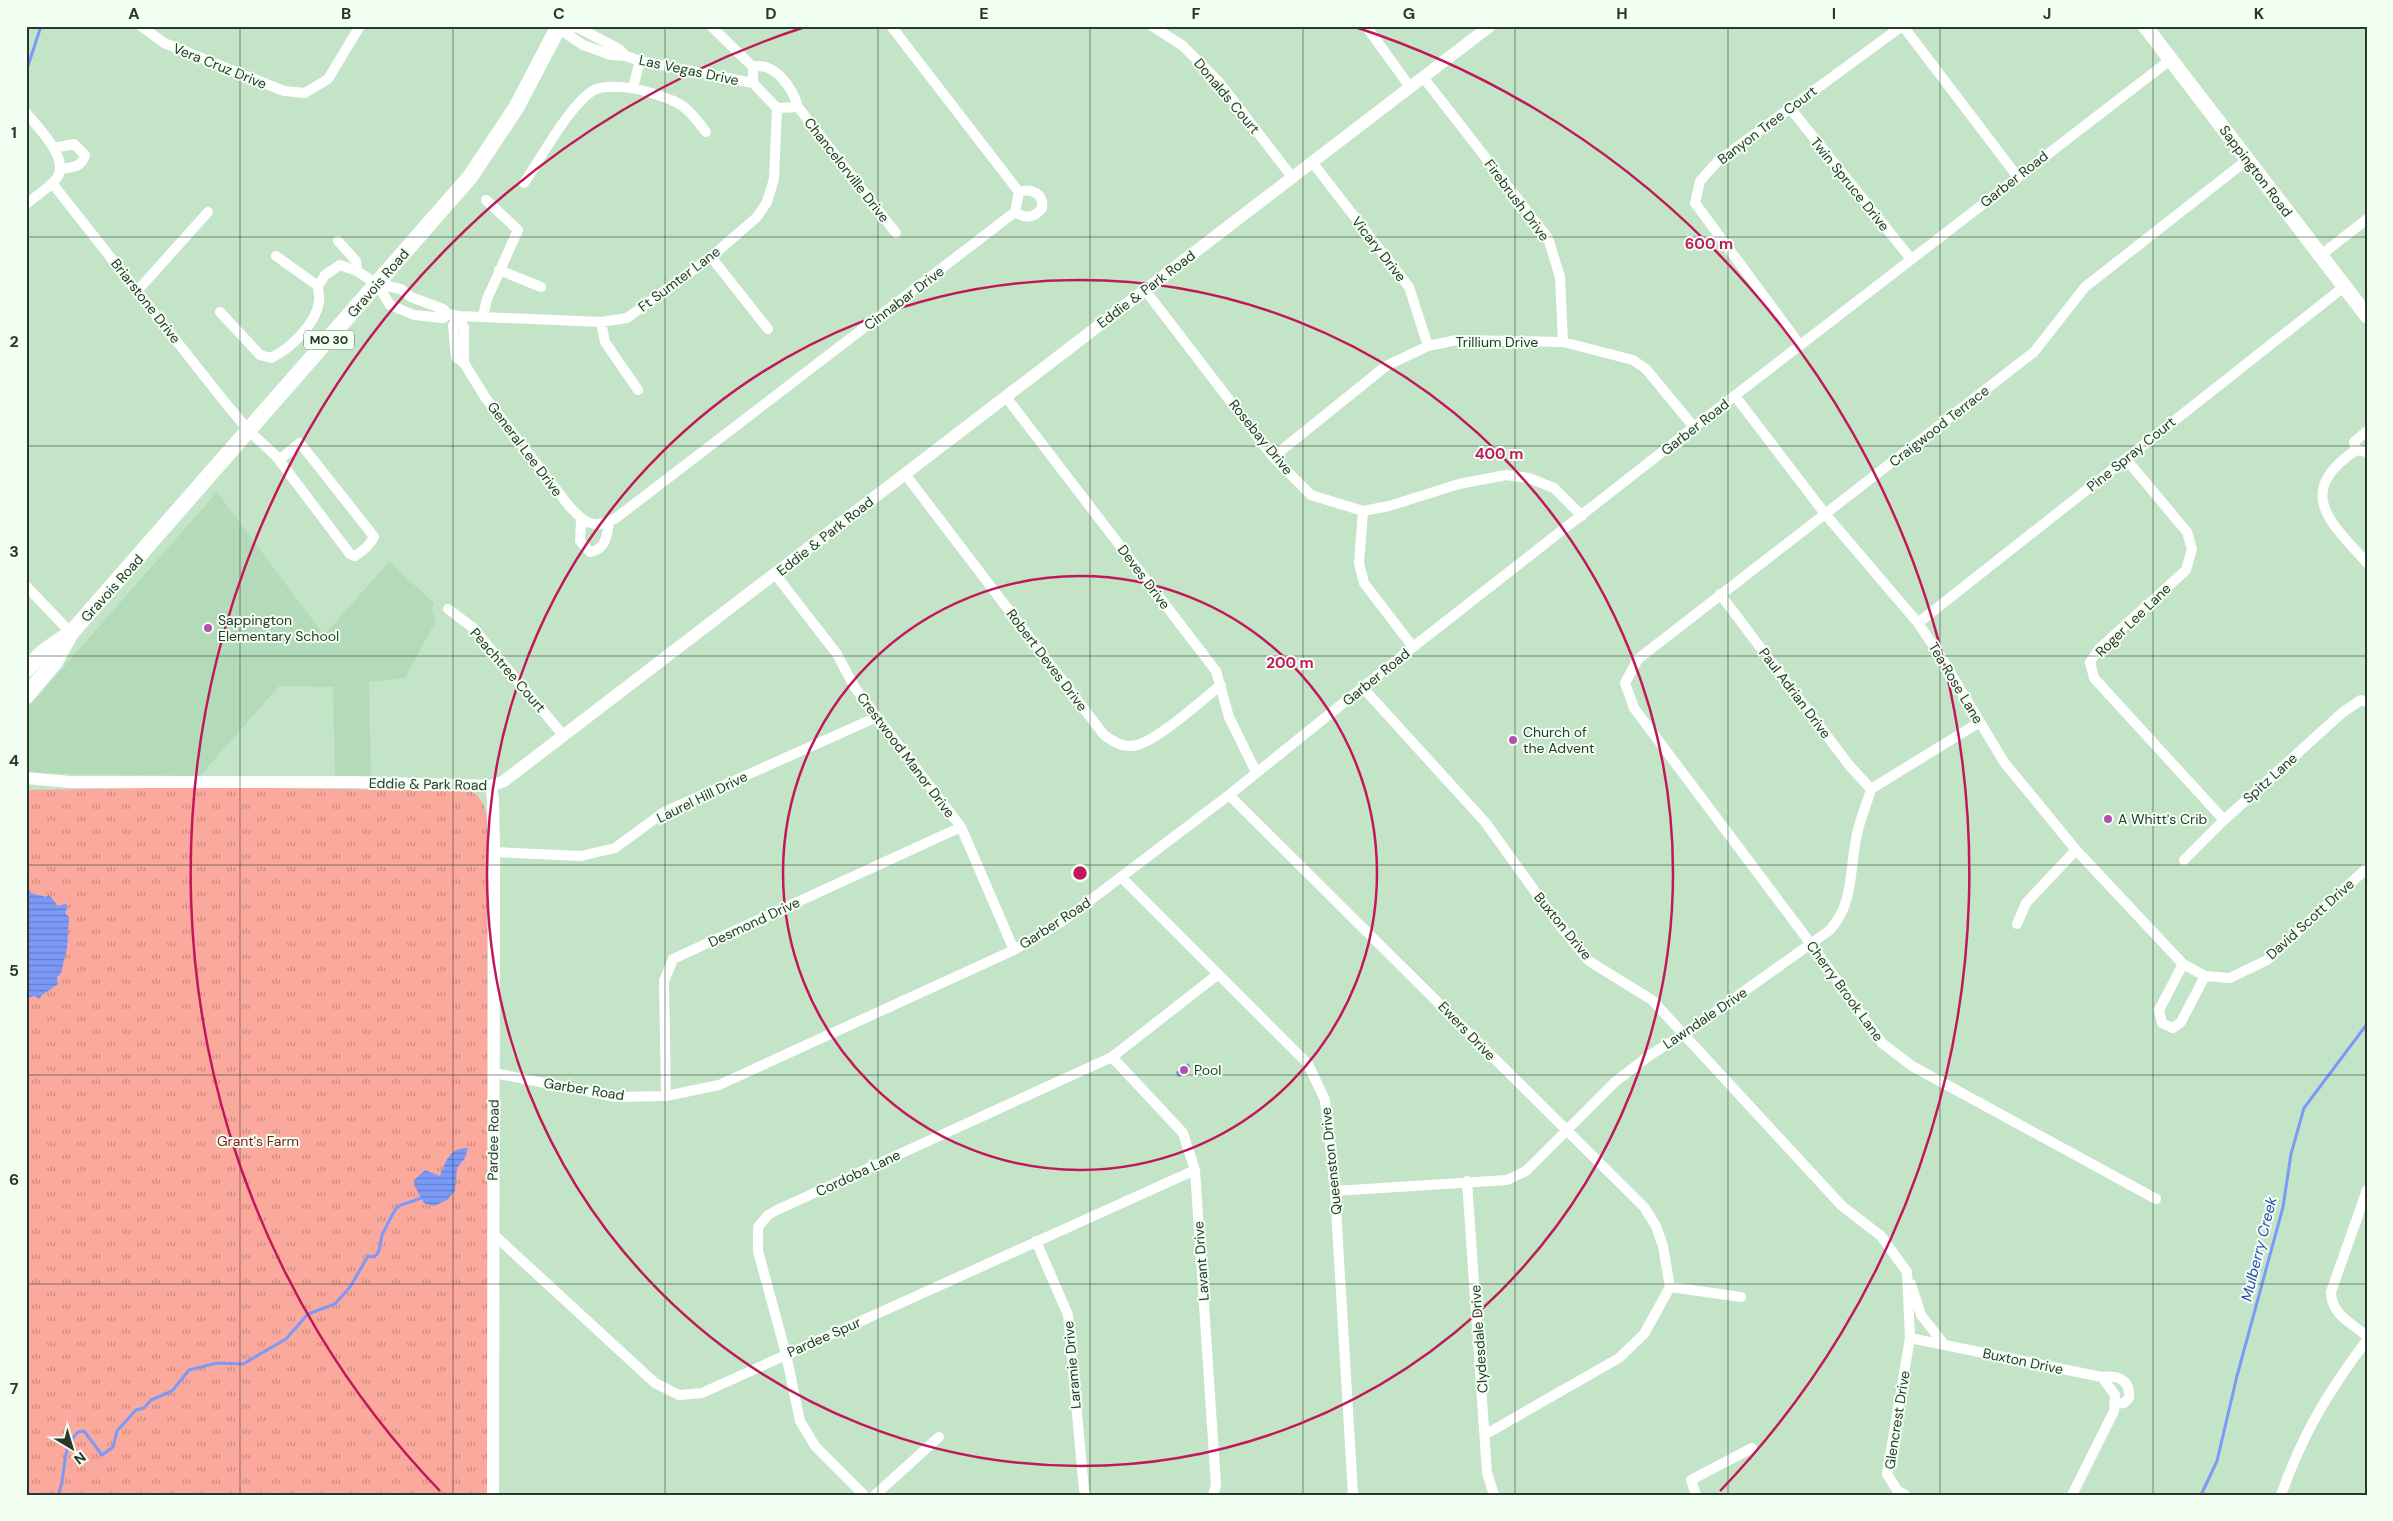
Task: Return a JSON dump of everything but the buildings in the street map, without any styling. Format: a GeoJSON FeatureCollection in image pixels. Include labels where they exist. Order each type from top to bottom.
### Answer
{"type":"FeatureCollection","features":[{"type":"Feature","properties":{"kind":"main road","name":"Sappington Road"},"geometry":{"type":"LineString","coordinates":[[2145,26],[2367,316]]}},
{"type":"Feature","properties":{"kind":"main road","name":"Gravois Road"},"geometry":{"type":"LineString","coordinates":[[26,696],[54,662],[71,633],[249,431],[484,159],[525,93],[558,27]]}},
{"type":"Feature","properties":{"kind":"main road","name":"Gravois Road"},"geometry":{"type":"LineString","coordinates":[[26,670],[43,652],[71,633]]}},
{"type":"Feature","properties":{"kind":"street","name":"Vera Cruz Drive"},"geometry":{"type":"LineString","coordinates":[[141,26],[164,43],[284,91],[305,92],[328,79],[360,26]]}},
{"type":"Feature","properties":{"kind":"street","name":"Chancelorville Drive"},"geometry":{"type":"LineString","coordinates":[[711,26],[753,67],[760,65],[773,70],[795,96],[798,107],[896,233]]}},
{"type":"Feature","properties":{"kind":"street"},"geometry":{"type":"LineString","coordinates":[[891,26],[1019,192],[1015,212],[1026,217],[1033,216],[1042,208],[1041,199],[1036,193],[1028,189],[1019,192]]}},
{"type":"Feature","properties":{"kind":"street","name":"Donalds Court"},"geometry":{"type":"LineString","coordinates":[[1152,26],[1184,46],[1219,82],[1292,177]]}},
{"type":"Feature","properties":{"kind":"street"},"geometry":{"type":"LineString","coordinates":[[1366,26],[1410,87]]}},
{"type":"Feature","properties":{"kind":"street","name":"Eddie & Park Road"},"geometry":{"type":"LineString","coordinates":[[26,778],[70,782],[344,782],[491,786],[504,781],[1490,26]]}},
{"type":"Feature","properties":{"kind":"street"},"geometry":{"type":"LineString","coordinates":[[1902,26],[2017,176]]}},
{"type":"Feature","properties":{"kind":"street","name":"Banyon Tree Court"},"geometry":{"type":"LineString","coordinates":[[1800,345],[1695,203],[1700,181],[1718,161],[1902,26]]}},
{"type":"Feature","properties":{"kind":"street","name":"Las Vegas Drive"},"geometry":{"type":"LineString","coordinates":[[558,27],[577,27],[620,49],[626,56],[640,61],[753,83]]}},
{"type":"Feature","properties":{"kind":"street","name":"Garber Road"},"geometry":{"type":"LineString","coordinates":[[494,1073],[616,1097],[666,1096],[719,1085],[1014,950],[1063,921],[1229,795],[1413,647],[1910,259],[2170,60]]}},
{"type":"Feature","properties":{"kind":"street"},"geometry":{"type":"LineString","coordinates":[[633,87],[640,61]]}},
{"type":"Feature","properties":{"kind":"street"},"geometry":{"type":"LineString","coordinates":[[753,67],[753,83],[778,108]]}},
{"type":"Feature","properties":{"kind":"street","name":"Firebrush Drive"},"geometry":{"type":"LineString","coordinates":[[1423,77],[1548,238],[1560,277],[1563,342]]}},
{"type":"Feature","properties":{"kind":"street"},"geometry":{"type":"LineString","coordinates":[[524,183],[573,110],[585,96],[598,88],[633,87],[679,102],[690,110],[706,132]]}},
{"type":"Feature","properties":{"kind":"street","name":"Chancelorville Drive"},"geometry":{"type":"LineString","coordinates":[[778,108],[798,107]]}},
{"type":"Feature","properties":{"kind":"street","name":"Ft Sumter Lane"},"geometry":{"type":"LineString","coordinates":[[377,284],[390,305],[414,315],[443,318],[453,315],[601,322],[627,318],[711,256],[757,216],[767,202],[774,179],[778,108]]}},
{"type":"Feature","properties":{"kind":"street","name":"Twin Spruce Drive"},"geometry":{"type":"LineString","coordinates":[[1790,108],[1910,259]]}},
{"type":"Feature","properties":{"kind":"street"},"geometry":{"type":"LineString","coordinates":[[26,113],[54,148],[59,159],[60,169],[58,176],[52,183],[26,204]]}},
{"type":"Feature","properties":{"kind":"street"},"geometry":{"type":"LineString","coordinates":[[54,148],[74,144],[85,155],[84,161],[77,166],[60,169]]}},
{"type":"Feature","properties":{"kind":"street","name":"Craigwood Terrace"},"geometry":{"type":"LineString","coordinates":[[1625,683],[1638,658],[1826,515],[2034,352],[2085,286],[2247,160]]}},
{"type":"Feature","properties":{"kind":"street","name":"Vicary Drive"},"geometry":{"type":"LineString","coordinates":[[1312,162],[1409,287],[1428,346]]}},
{"type":"Feature","properties":{"kind":"street","name":"Briarstone Drive"},"geometry":{"type":"LineString","coordinates":[[52,183],[249,431],[279,460],[350,554],[355,556],[371,543],[374,537],[300,443],[279,460]]}},
{"type":"Feature","properties":{"kind":"street"},"geometry":{"type":"LineString","coordinates":[[483,316],[487,299],[518,230],[486,200]]}},
{"type":"Feature","properties":{"kind":"street"},"geometry":{"type":"LineString","coordinates":[[138,290],[208,212]]}},
{"type":"Feature","properties":{"kind":"street","name":"Cinnabar Drive"},"geometry":{"type":"LineString","coordinates":[[581,520],[594,524],[609,522],[1015,212]]}},
{"type":"Feature","properties":{"kind":"street"},"geometry":{"type":"LineString","coordinates":[[2320,255],[2367,220]]}},
{"type":"Feature","properties":{"kind":"street"},"geometry":{"type":"LineString","coordinates":[[338,240],[356,261],[357,271]]}},
{"type":"Feature","properties":{"kind":"street"},"geometry":{"type":"LineString","coordinates":[[276,256],[318,286]]}},
{"type":"Feature","properties":{"kind":"street"},"geometry":{"type":"LineString","coordinates":[[711,256],[768,328]]}},
{"type":"Feature","properties":{"kind":"street"},"geometry":{"type":"LineString","coordinates":[[220,312],[260,355],[271,358],[282,352],[312,320],[319,302],[318,286],[325,274],[340,265],[357,271],[377,284]]}},
{"type":"Feature","properties":{"kind":"street"},"geometry":{"type":"LineString","coordinates":[[499,270],[541,287]]}},
{"type":"Feature","properties":{"kind":"street","name":"Ft Sumter Lane"},"geometry":{"type":"LineString","coordinates":[[377,284],[401,289],[411,297],[443,309],[453,315]]}},
{"type":"Feature","properties":{"kind":"street","name":"Pine Spray Court"},"geometry":{"type":"LineString","coordinates":[[1918,623],[2345,286]]}},
{"type":"Feature","properties":{"kind":"street","name":"Rosebay Drive"},"geometry":{"type":"LineString","coordinates":[[1146,290],[1274,456],[1311,495],[1363,511],[1389,506],[1459,484],[1506,474],[1529,478],[1554,488],[1582,516]]}},
{"type":"Feature","properties":{"kind":"street","name":"General Lee Drive"},"geometry":{"type":"LineString","coordinates":[[453,315],[456,357],[464,363],[485,397],[581,520]]}},
{"type":"Feature","properties":{"kind":"street"},"geometry":{"type":"LineString","coordinates":[[601,322],[605,342],[638,390]]}},
{"type":"Feature","properties":{"kind":"street","name":"Trillium Drive"},"geometry":{"type":"LineString","coordinates":[[1274,456],[1386,366],[1428,346],[1457,340],[1563,342],[1633,360],[1646,369],[1694,427]]}},
{"type":"Feature","properties":{"kind":"street","name":"Tea Rose Lane"},"geometry":{"type":"LineString","coordinates":[[1735,396],[1826,515],[1918,623],[1941,657],[2004,762],[2076,850],[2183,964],[2195,972]]}},
{"type":"Feature","properties":{"kind":"street","name":"Deves Drive"},"geometry":{"type":"LineString","coordinates":[[1006,397],[1216,671],[1229,717],[1256,772]]}},
{"type":"Feature","properties":{"kind":"street"},"geometry":{"type":"LineString","coordinates":[[2356,450],[2354,442],[2367,431]]}},
{"type":"Feature","properties":{"kind":"street"},"geometry":{"type":"LineString","coordinates":[[2367,452],[2356,450],[2341,460],[2329,474],[2322,490],[2323,507],[2329,521],[2367,563]]}},
{"type":"Feature","properties":{"kind":"street","name":"Roger Lee Lane"},"geometry":{"type":"LineString","coordinates":[[2126,459],[2187,532],[2192,549],[2186,570],[2099,649],[2090,662],[2094,678],[2224,820]]}},
{"type":"Feature","properties":{"kind":"street","name":"Robert Deves Drive"},"geometry":{"type":"LineString","coordinates":[[905,474],[1104,735],[1117,744],[1133,746],[1148,742],[1221,685]]}},
{"type":"Feature","properties":{"kind":"street"},"geometry":{"type":"LineString","coordinates":[[1363,511],[1359,563],[1364,583],[1413,647]]}},
{"type":"Feature","properties":{"kind":"street"},"geometry":{"type":"LineString","coordinates":[[581,520],[580,541],[590,552],[596,551],[606,540],[609,522]]}},
{"type":"Feature","properties":{"kind":"street","name":"Crestwood Manor Drive"},"geometry":{"type":"LineString","coordinates":[[775,574],[837,654],[855,688],[961,827],[1014,950]]}},
{"type":"Feature","properties":{"kind":"street"},"geometry":{"type":"LineString","coordinates":[[26,586],[71,633]]}},
{"type":"Feature","properties":{"kind":"street","name":"Paul Adrian Drive"},"geometry":{"type":"LineString","coordinates":[[1720,594],[1849,765],[1871,789]]}},
{"type":"Feature","properties":{"kind":"street","name":"Peachtree Court"},"geometry":{"type":"LineString","coordinates":[[448,609],[472,627],[564,736]]}},
{"type":"Feature","properties":{"kind":"street","name":"Cherry Brook Lane"},"geometry":{"type":"LineString","coordinates":[[1625,683],[1634,708],[1811,944],[1882,1043],[1912,1066],[2156,1199]]}},
{"type":"Feature","properties":{"kind":"street","name":"Buxton Drive"},"geometry":{"type":"LineString","coordinates":[[1364,688],[1485,822],[1560,926],[1589,962],[1652,1000],[1842,1206],[1881,1236],[1907,1272],[1922,1315],[1944,1344]]}},
{"type":"Feature","properties":{"kind":"street","name":"Spitz Lane"},"geometry":{"type":"LineString","coordinates":[[2184,860],[2295,754],[2364,701]]}},
{"type":"Feature","properties":{"kind":"street","name":"Laurel Hill Drive"},"geometry":{"type":"LineString","coordinates":[[494,852],[581,856],[615,848],[664,812],[877,717]]}},
{"type":"Feature","properties":{"kind":"street"},"geometry":{"type":"LineString","coordinates":[[1871,789],[1980,722]]}},
{"type":"Feature","properties":{"kind":"street","name":"Eddie & Park Road"},"geometry":{"type":"LineString","coordinates":[[26,786],[70,782]]}},
{"type":"Feature","properties":{"kind":"street","name":"Pardee Road"},"geometry":{"type":"LineString","coordinates":[[491,786],[494,852],[493,1495]]}},
{"type":"Feature","properties":{"kind":"street","name":"Lawndale Drive"},"geometry":{"type":"LineString","coordinates":[[1335,1191],[1467,1181],[1507,1180],[1518,1177],[1615,1082],[1650,1055],[1684,1034],[1811,944],[1830,930],[1841,918],[1846,906],[1857,834],[1871,789]]}},
{"type":"Feature","properties":{"kind":"street","name":"Ewers Drive"},"geometry":{"type":"LineString","coordinates":[[1229,795],[1644,1206],[1656,1226],[1663,1246],[1670,1287]]}},
{"type":"Feature","properties":{"kind":"street","name":"Desmond Drive"},"geometry":{"type":"LineString","coordinates":[[666,1096],[664,981],[673,959],[961,827]]}},
{"type":"Feature","properties":{"kind":"street"},"geometry":{"type":"LineString","coordinates":[[2017,924],[2026,902],[2076,850]]}},
{"type":"Feature","properties":{"kind":"street","name":"David Scott Drive"},"geometry":{"type":"LineString","coordinates":[[2195,972],[2205,976],[2230,978],[2267,960],[2367,868]]}},
{"type":"Feature","properties":{"kind":"street","name":"Queenston Drive"},"geometry":{"type":"LineString","coordinates":[[1122,878],[1308,1064],[1325,1100],[1335,1191],[1353,1495]]}},
{"type":"Feature","properties":{"kind":"street"},"geometry":{"type":"LineString","coordinates":[[2183,964],[2159,1010],[2162,1023],[2173,1028],[2181,1022],[2205,976]]}},
{"type":"Feature","properties":{"kind":"street","name":"Cordoba Lane"},"geometry":{"type":"LineString","coordinates":[[864,1495],[815,1446],[800,1421],[786,1354],[758,1251],[758,1227],[768,1215],[1112,1057],[1217,975]]}},
{"type":"Feature","properties":{"kind":"street","name":"Lavant Drive"},"geometry":{"type":"LineString","coordinates":[[1112,1057],[1183,1133],[1195,1170],[1216,1485],[1213,1495]]}},
{"type":"Feature","properties":{"kind":"street","name":"Pardee Spur"},"geometry":{"type":"LineString","coordinates":[[492,1232],[655,1383],[680,1395],[702,1392],[1195,1170]]}},
{"type":"Feature","properties":{"kind":"street","name":"Clydesdale Drive"},"geometry":{"type":"LineString","coordinates":[[1467,1181],[1488,1474],[1494,1495]]}},
{"type":"Feature","properties":{"kind":"street"},"geometry":{"type":"LineString","coordinates":[[2281,1495],[2308,1429],[2330,1389],[2367,1338],[2337,1313],[2330,1303],[2330,1298],[2367,1190]]}},
{"type":"Feature","properties":{"kind":"street","name":"Laramie Drive"},"geometry":{"type":"LineString","coordinates":[[1036,1241],[1068,1315],[1086,1495]]}},
{"type":"Feature","properties":{"kind":"street"},"geometry":{"type":"LineString","coordinates":[[1907,1272],[1910,1338]]}},
{"type":"Feature","properties":{"kind":"street"},"geometry":{"type":"LineString","coordinates":[[1486,1434],[1620,1358],[1644,1334],[1670,1287],[1741,1297]]}},
{"type":"Feature","properties":{"kind":"street","name":"Buxton Drive"},"geometry":{"type":"LineString","coordinates":[[1910,1338],[2102,1377],[2112,1376],[2122,1379],[2128,1384],[2129,1398],[2124,1403],[2115,1404],[2114,1411],[2072,1495]]}},
{"type":"Feature","properties":{"kind":"street","name":"Glencrest Drive"},"geometry":{"type":"LineString","coordinates":[[1905,1495],[1897,1490],[1887,1474],[1910,1338]]}},
{"type":"Feature","properties":{"kind":"street"},"geometry":{"type":"LineString","coordinates":[[2102,1377],[2115,1395],[2115,1404]]}},
{"type":"Feature","properties":{"kind":"street"},"geometry":{"type":"LineString","coordinates":[[875,1495],[939,1437]]}},
{"type":"Feature","properties":{"kind":"street"},"geometry":{"type":"LineString","coordinates":[[1696,1495],[1691,1480],[1752,1448]]}},
{"type":"Feature","properties":{"kind":"shaded area","name":"Sappington Elementary School"},"geometry":{"type":"Polygon","coordinates":[[[217,492],[324,635],[389,562],[434,603],[432,610],[436,621],[405,678],[369,682],[371,778],[335,776],[333,687],[279,686],[200,776],[26,773],[26,710],[217,492]]]}},
{"type":"Feature","properties":{"kind":"green space","name":"Grant's Farm"},"geometry":{"type":"Polygon","coordinates":[[[212,787],[470,791],[480,799],[484,806],[487,819],[488,1495],[26,1495],[26,790],[212,787]]]}},
{"type":"Feature","properties":{"kind":"water"},"geometry":{"type":"Polygon","coordinates":[[[29,889],[31,893],[46,897],[49,895],[58,906],[65,904],[68,906],[65,913],[69,917],[67,948],[61,973],[57,977],[58,984],[39,999],[35,996],[26,998],[26,892],[29,889]]]}},
{"type":"Feature","properties":{"kind":"water","name":"Pool"},"geometry":{"type":"Polygon","coordinates":[[[1189,1063],[1190,1068],[1180,1077],[1177,1076],[1176,1072],[1189,1063]]]}},
{"type":"Feature","properties":{"kind":"water"},"geometry":{"type":"Polygon","coordinates":[[[468,1148],[465,1158],[457,1168],[455,1191],[447,1200],[434,1206],[424,1203],[414,1185],[414,1180],[425,1170],[440,1176],[446,1161],[452,1153],[456,1150],[468,1148]]]}},
{"type":"Feature","properties":{"kind":"waterway"},"geometry":{"type":"LineString","coordinates":[[26,72],[41,26]]}},
{"type":"Feature","properties":{"kind":"waterway","name":"Mulberry Creek"},"geometry":{"type":"LineString","coordinates":[[2201,1495],[2217,1461],[2237,1376],[2283,1207],[2291,1154],[2304,1108],[2367,1024]]}},
{"type":"Feature","properties":{"kind":"waterway"},"geometry":{"type":"LineString","coordinates":[[58,1495],[68,1447],[78,1432],[84,1431],[102,1455],[113,1447],[117,1431],[136,1410],[144,1408],[151,1400],[172,1391],[189,1370],[217,1363],[243,1364],[286,1339],[308,1314],[335,1304],[350,1287],[368,1256],[374,1257],[377,1253],[382,1234],[397,1208],[421,1198]]}},
{"type":"Feature","properties":{"kind":"place","name":"Sappington Elementary School"},"geometry":{"type":"Point","coordinates":[208,628]}},
{"type":"Feature","properties":{"kind":"place","name":"Church of the Advent"},"geometry":{"type":"Point","coordinates":[1513,740]}},
{"type":"Feature","properties":{"kind":"place","name":"A Whitt's Crib"},"geometry":{"type":"Point","coordinates":[2108,819]}},
{"type":"Feature","properties":{"kind":"place","name":"Pool"},"geometry":{"type":"Point","coordinates":[1184,1070]}}]}
